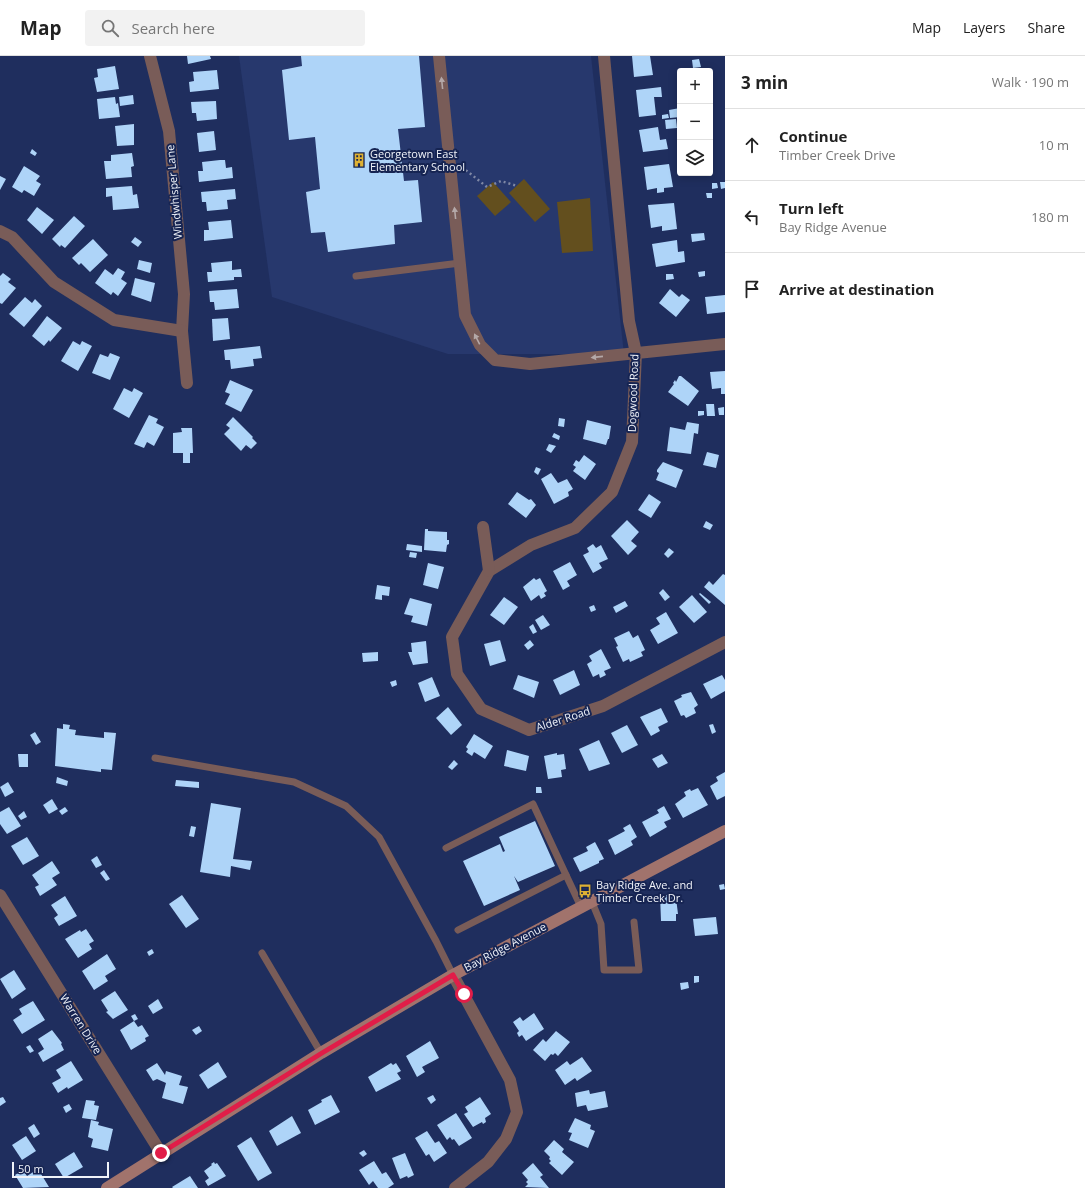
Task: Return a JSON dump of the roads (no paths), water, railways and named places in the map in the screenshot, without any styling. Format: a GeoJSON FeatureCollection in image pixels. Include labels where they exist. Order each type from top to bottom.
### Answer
{"type":"FeatureCollection","features":[{"type":"Feature","properties":{"kind":"main road","name":"Bay Ridge Avenue"},"geometry":{"type":"LineString","coordinates":[[112,1187],[161,1153],[322,1053],[453,975],[725,831]]}},
{"type":"Feature","properties":{"kind":"street","name":"Windwhisper Lane"},"geometry":{"type":"LineString","coordinates":[[150,56],[169,131],[184,294],[182,331],[187,382]]}},
{"type":"Feature","properties":{"kind":"street"},"geometry":{"type":"LineString","coordinates":[[439,56],[465,315],[480,345],[495,360],[530,364],[725,344]]}},
{"type":"Feature","properties":{"kind":"street","name":"Dogwood Road"},"geometry":{"type":"LineString","coordinates":[[468,605],[489,571],[531,545],[575,528],[612,492],[632,442],[636,353],[629,321],[604,56]]}},
{"type":"Feature","properties":{"kind":"street"},"geometry":{"type":"LineString","coordinates":[[0,231],[12,237],[54,282],[114,320],[182,331]]}},
{"type":"Feature","properties":{"kind":"street"},"geometry":{"type":"LineString","coordinates":[[483,527],[489,571]]}},
{"type":"Feature","properties":{"kind":"street","name":"Alder Road"},"geometry":{"type":"LineString","coordinates":[[468,605],[452,637],[457,674],[481,709],[529,730],[603,706],[725,642]]}},
{"type":"Feature","properties":{"kind":"street","name":"Warren Drive"},"geometry":{"type":"LineString","coordinates":[[0,895],[161,1153]]}},
{"type":"Feature","properties":{"kind":"street"},"geometry":{"type":"LineString","coordinates":[[453,975],[510,1080],[517,1112],[506,1139],[488,1162],[454,1188]]}},
{"type":"Feature","properties":{"kind":"lane"},"geometry":{"type":"LineString","coordinates":[[356,276],[460,263]]}},
{"type":"Feature","properties":{"kind":"lane"},"geometry":{"type":"LineString","coordinates":[[155,758],[294,782],[346,806],[379,837],[453,975]]}},
{"type":"Feature","properties":{"kind":"lane"},"geometry":{"type":"LineString","coordinates":[[446,848],[533,804],[566,875],[601,924],[604,970],[639,970],[634,922]]}},
{"type":"Feature","properties":{"kind":"lane"},"geometry":{"type":"LineString","coordinates":[[458,930],[566,875]]}},
{"type":"Feature","properties":{"kind":"lane"},"geometry":{"type":"LineString","coordinates":[[262,953],[322,1053]]}},
{"type":"Feature","properties":{"kind":"place","name":"Georgetown East Elementary School"},"geometry":{"type":"Point","coordinates":[359,160]}},
{"type":"Feature","properties":{"kind":"place","name":"Bay Ridge Ave. and Timber Creek Dr."},"geometry":{"type":"Point","coordinates":[585,891]}}]}
